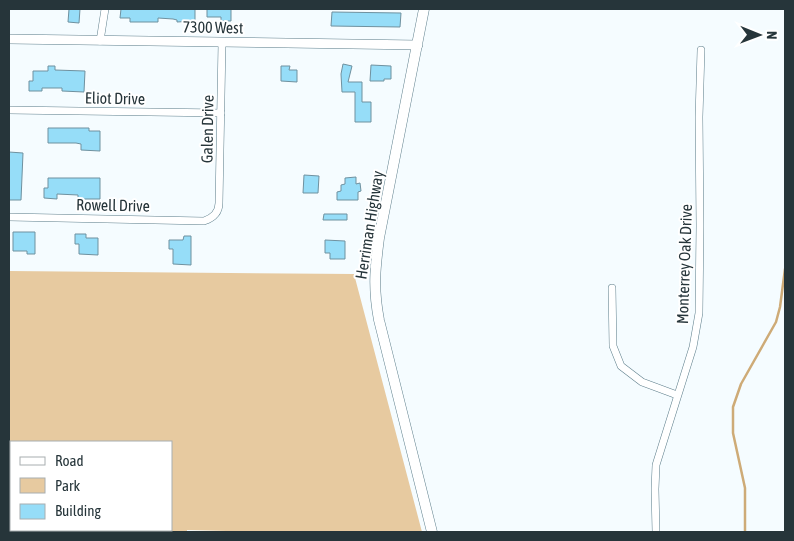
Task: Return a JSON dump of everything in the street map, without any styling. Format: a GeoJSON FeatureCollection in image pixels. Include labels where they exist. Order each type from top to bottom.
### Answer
{"type":"FeatureCollection","features":[{"type":"Feature","properties":{"kind":"main road","name":"Herriman Highway"},"geometry":{"type":"LineString","coordinates":[[424,9],[379,238],[374,272],[374,287],[379,320],[432,532]]}},
{"type":"Feature","properties":{"kind":"street"},"geometry":{"type":"LineString","coordinates":[[100,41],[105,9]]}},
{"type":"Feature","properties":{"kind":"street","name":"7300 West"},"geometry":{"type":"LineString","coordinates":[[9,39],[418,45]]}},
{"type":"Feature","properties":{"kind":"street","name":"Galen Drive"},"geometry":{"type":"LineString","coordinates":[[215,215],[219,206],[222,43]]}},
{"type":"Feature","properties":{"kind":"street","name":"Monterrey Oak Drive"},"geometry":{"type":"LineString","coordinates":[[656,532],[656,465],[693,347],[699,313],[701,50]]}},
{"type":"Feature","properties":{"kind":"street","name":"Eliot Drive"},"geometry":{"type":"LineString","coordinates":[[9,110],[221,113]]}},
{"type":"Feature","properties":{"kind":"street","name":"Rowell Drive"},"geometry":{"type":"LineString","coordinates":[[9,217],[204,220],[215,215]]}},
{"type":"Feature","properties":{"kind":"street"},"geometry":{"type":"LineString","coordinates":[[612,288],[613,346],[621,366],[642,382],[677,395]]}},
{"type":"Feature","properties":{"kind":"green space"},"geometry":{"type":"Polygon","coordinates":[[[9,271],[354,274],[422,532],[187,530],[187,532],[9,532],[9,271]]]}},
{"type":"Feature","properties":{"kind":"building"},"geometry":{"type":"Polygon","coordinates":[[[69,9],[80,9],[79,23],[68,22],[69,9]]]}},
{"type":"Feature","properties":{"kind":"building"},"geometry":{"type":"Polygon","coordinates":[[[121,9],[195,9],[195,21],[177,22],[177,20],[173,19],[158,18],[158,22],[130,22],[130,18],[120,18],[121,9]]]}},
{"type":"Feature","properties":{"kind":"building"},"geometry":{"type":"Polygon","coordinates":[[[207,9],[231,9],[231,21],[221,21],[221,17],[207,17],[207,9]]]}},
{"type":"Feature","properties":{"kind":"building"},"geometry":{"type":"Polygon","coordinates":[[[332,12],[401,13],[400,27],[331,26],[332,12]]]}},
{"type":"Feature","properties":{"kind":"building"},"geometry":{"type":"Polygon","coordinates":[[[343,64],[352,66],[348,82],[362,82],[362,102],[371,102],[371,122],[355,122],[355,92],[342,92],[341,74],[343,64]]]}},
{"type":"Feature","properties":{"kind":"building"},"geometry":{"type":"Polygon","coordinates":[[[371,65],[391,66],[391,79],[370,81],[371,65]]]}},
{"type":"Feature","properties":{"kind":"building"},"geometry":{"type":"Polygon","coordinates":[[[48,66],[55,66],[55,70],[85,71],[84,92],[62,91],[62,88],[42,88],[42,91],[29,91],[29,81],[33,81],[33,71],[48,71],[48,66]]]}},
{"type":"Feature","properties":{"kind":"building"},"geometry":{"type":"Polygon","coordinates":[[[281,66],[290,66],[289,70],[297,70],[297,82],[281,81],[281,66]]]}},
{"type":"Feature","properties":{"kind":"building"},"geometry":{"type":"Polygon","coordinates":[[[48,128],[89,128],[89,131],[100,131],[100,151],[81,150],[81,144],[76,143],[48,143],[48,128]]]}},
{"type":"Feature","properties":{"kind":"building"},"geometry":{"type":"Polygon","coordinates":[[[9,152],[23,153],[21,200],[9,200],[9,152]]]}},
{"type":"Feature","properties":{"kind":"building"},"geometry":{"type":"Polygon","coordinates":[[[304,175],[319,176],[318,193],[303,193],[304,175]]]}},
{"type":"Feature","properties":{"kind":"building"},"geometry":{"type":"Polygon","coordinates":[[[356,177],[356,184],[360,183],[361,191],[358,192],[358,200],[337,200],[337,192],[341,191],[341,185],[345,184],[345,178],[356,177]]]}},
{"type":"Feature","properties":{"kind":"building"},"geometry":{"type":"Polygon","coordinates":[[[48,178],[100,178],[100,199],[78,199],[78,195],[57,194],[57,199],[44,198],[44,188],[48,188],[48,178]]]}},
{"type":"Feature","properties":{"kind":"building"},"geometry":{"type":"Polygon","coordinates":[[[324,214],[347,214],[347,220],[323,220],[324,214]]]}},
{"type":"Feature","properties":{"kind":"building"},"geometry":{"type":"Polygon","coordinates":[[[13,232],[35,232],[35,254],[27,254],[27,251],[13,251],[13,232]]]}},
{"type":"Feature","properties":{"kind":"building"},"geometry":{"type":"Polygon","coordinates":[[[75,234],[86,234],[86,238],[98,238],[98,255],[79,254],[79,244],[75,244],[75,234]]]}},
{"type":"Feature","properties":{"kind":"building"},"geometry":{"type":"Polygon","coordinates":[[[184,236],[191,236],[191,265],[173,264],[173,249],[169,249],[169,240],[183,240],[184,236]]]}},
{"type":"Feature","properties":{"kind":"building"},"geometry":{"type":"Polygon","coordinates":[[[325,240],[345,241],[345,259],[330,259],[330,253],[325,253],[325,240]]]}},
{"type":"Feature","properties":{"kind":"waterway"},"geometry":{"type":"LineString","coordinates":[[745,532],[745,488],[733,433],[733,407],[741,384],[776,322],[785,269]]}}]}
